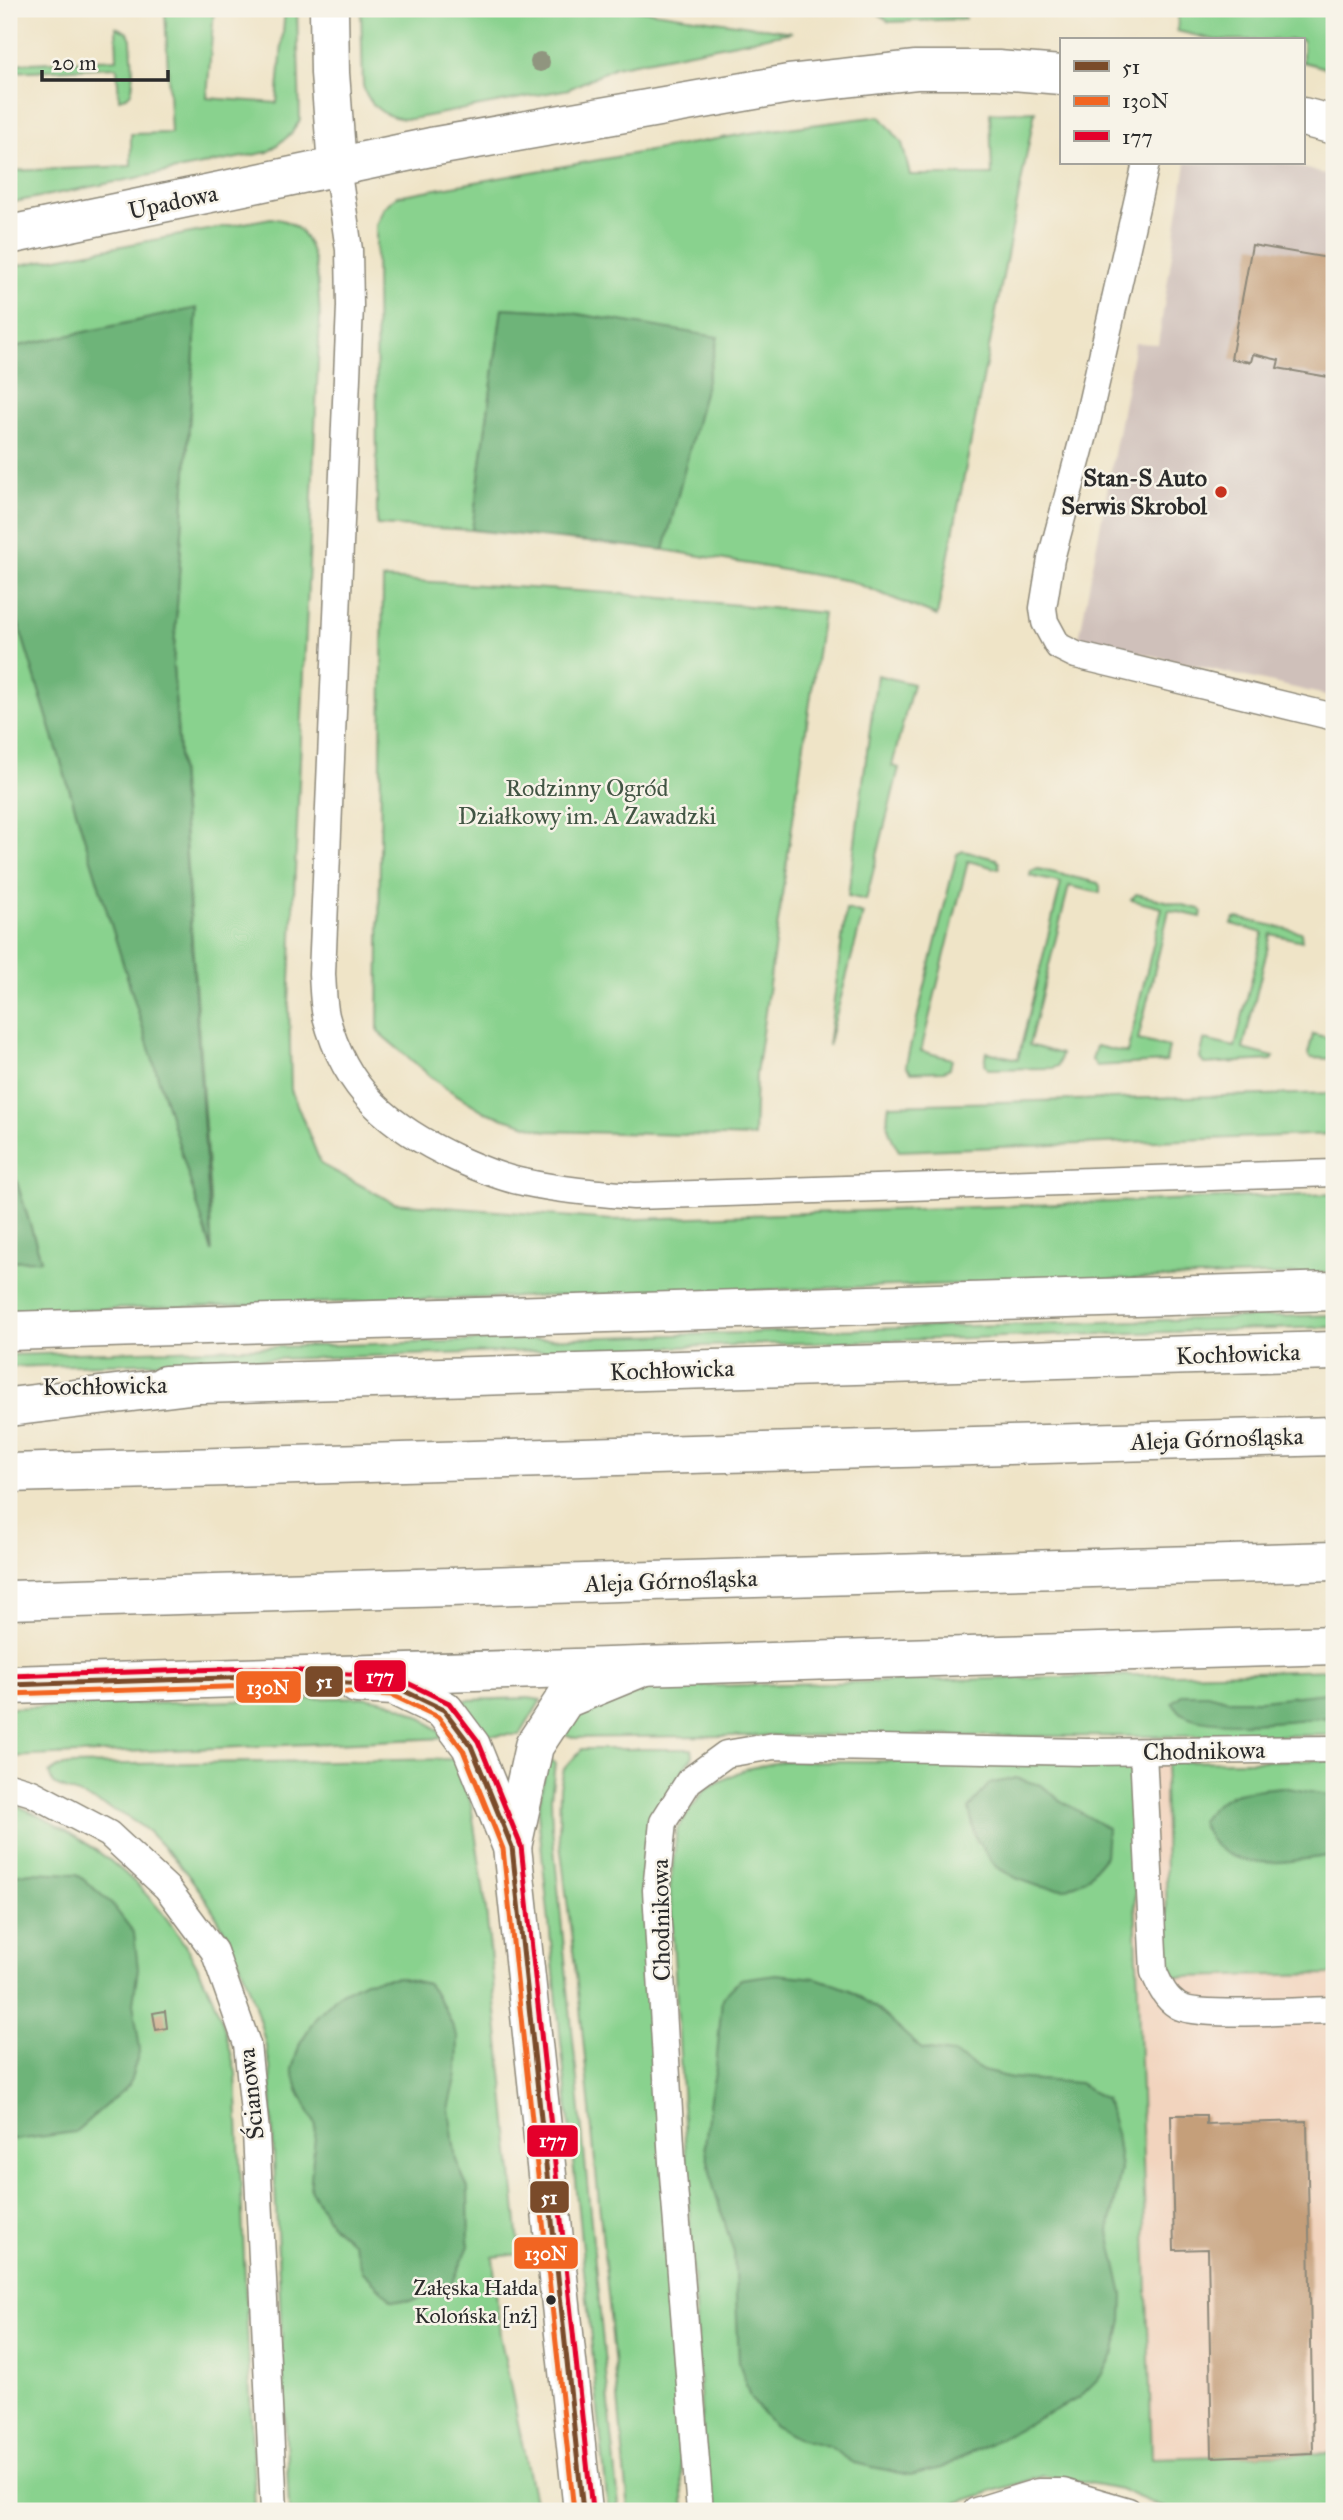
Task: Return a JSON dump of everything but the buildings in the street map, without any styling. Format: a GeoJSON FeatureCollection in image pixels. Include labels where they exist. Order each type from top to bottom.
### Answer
{"type":"FeatureCollection","features":[{"type":"Feature","properties":{"kind":"main road"},"geometry":{"type":"LineString","coordinates":[[329,9],[330,73],[337,166]]}},
{"type":"Feature","properties":{"kind":"main road","name":"Upadowa"},"geometry":{"type":"LineString","coordinates":[[9,235],[97,219],[476,138],[852,75],[957,69],[998,69],[1060,75]]}},
{"type":"Feature","properties":{"kind":"main road"},"geometry":{"type":"LineString","coordinates":[[1304,117],[1334,124]]}},
{"type":"Feature","properties":{"kind":"main road"},"geometry":{"type":"LineString","coordinates":[[9,1331],[1334,1291]]}},
{"type":"Feature","properties":{"kind":"main road","name":"Kochłowicka"},"geometry":{"type":"LineString","coordinates":[[9,1388],[1334,1351]]}},
{"type":"Feature","properties":{"kind":"main road"},"geometry":{"type":"LineString","coordinates":[[9,1407],[198,1384]]}},
{"type":"Feature","properties":{"kind":"main road","name":"Aleja Górnośląska"},"geometry":{"type":"LineString","coordinates":[[9,1473],[1334,1436]]}},
{"type":"Feature","properties":{"kind":"main road","name":"Aleja Górnośląska"},"geometry":{"type":"LineString","coordinates":[[9,1600],[1334,1561]]}},
{"type":"Feature","properties":{"kind":"main road"},"geometry":{"type":"LineString","coordinates":[[9,1685],[1334,1645]]}},
{"type":"Feature","properties":{"kind":"main road"},"geometry":{"type":"LineString","coordinates":[[512,1847],[534,1746],[565,1699],[649,1665]]}},
{"type":"Feature","properties":{"kind":"main road"},"geometry":{"type":"LineString","coordinates":[[255,1677],[394,1686],[444,1710],[471,1746],[512,1847],[583,2511]]}},
{"type":"Feature","properties":{"kind":"lane"},"geometry":{"type":"LineString","coordinates":[[1146,164],[1085,431],[1051,559],[1043,608],[1045,622],[1058,646],[1076,655],[1334,717]]}},
{"type":"Feature","properties":{"kind":"lane"},"geometry":{"type":"LineString","coordinates":[[337,166],[349,250],[351,306],[322,974],[325,1014],[340,1056],[362,1091],[392,1122],[438,1150],[473,1166],[520,1182],[569,1191],[634,1196],[1334,1174]]}},
{"type":"Feature","properties":{"kind":"lane","name":"Chodnikowa"},"geometry":{"type":"LineString","coordinates":[[700,2511],[672,2162],[656,1891],[663,1822],[689,1781],[726,1754],[774,1746],[1143,1752],[1334,1749]]}},
{"type":"Feature","properties":{"kind":"lane"},"geometry":{"type":"LineString","coordinates":[[1143,1752],[1154,1972],[1162,1992],[1180,2007],[1205,2012],[1334,2010]]}},
{"type":"Feature","properties":{"kind":"lane","name":"Ścianowa"},"geometry":{"type":"LineString","coordinates":[[9,1786],[32,1793],[109,1834],[167,1888],[214,1951],[247,2044],[267,2314],[274,2511]]}},
{"type":"Feature","properties":{"kind":"lane"},"geometry":{"type":"LineString","coordinates":[[976,2511],[1038,2492],[1063,2492],[1128,2511]]}},
{"type":"Feature","properties":{"kind":"shaded area","name":"Stan-S Auto Serwis Skrobol"},"geometry":{"type":"Polygon","coordinates":[[[1186,164],[1286,164],[1334,176],[1334,697],[1079,639],[1135,343],[1158,344],[1186,164]]]}},
{"type":"Feature","properties":{"kind":"shaded area"},"geometry":{"type":"Polygon","coordinates":[[[1334,1760],[1334,2453],[1152,2458],[1131,1762],[1334,1760]]]}},
{"type":"Feature","properties":{"kind":"green space"},"geometry":{"type":"Polygon","coordinates":[[[165,9],[214,9],[207,98],[277,103],[285,9],[297,9],[300,120],[291,134],[268,152],[9,203],[9,171],[131,166],[131,134],[171,133],[165,9]]]}},
{"type":"Feature","properties":{"kind":"green space"},"geometry":{"type":"Polygon","coordinates":[[[361,9],[633,9],[792,32],[615,67],[569,89],[404,119],[381,112],[366,94],[363,86],[361,9]]]}},
{"type":"Feature","properties":{"kind":"green space"},"geometry":{"type":"Polygon","coordinates":[[[1179,9],[1334,9],[1334,70],[1304,62],[1304,38],[1207,38],[1177,31],[1179,9]]]}},
{"type":"Feature","properties":{"kind":"green space"},"geometry":{"type":"Polygon","coordinates":[[[876,12],[965,16],[965,19],[889,22],[876,12]]]}},
{"type":"Feature","properties":{"kind":"green space"},"geometry":{"type":"Polygon","coordinates":[[[116,27],[128,33],[131,39],[133,84],[126,97],[119,99],[117,67],[9,72],[9,64],[117,59],[116,27]]]}},
{"type":"Feature","properties":{"kind":"green space"},"geometry":{"type":"Polygon","coordinates":[[[1035,111],[937,616],[850,581],[664,550],[717,338],[559,311],[502,308],[472,530],[377,525],[376,225],[384,207],[397,196],[750,133],[880,116],[902,143],[910,175],[992,175],[990,113],[1035,111]]]}},
{"type":"Feature","properties":{"kind":"green space"},"geometry":{"type":"Polygon","coordinates":[[[271,218],[287,222],[298,229],[306,239],[315,264],[320,319],[289,1004],[291,1090],[321,1164],[394,1203],[612,1220],[1334,1194],[1334,1273],[9,1312],[9,1261],[41,1259],[9,1157],[9,593],[211,1249],[210,1197],[173,665],[197,309],[9,348],[9,267],[271,218]]]}},
{"type":"Feature","properties":{"kind":"green space"},"geometry":{"type":"Polygon","coordinates":[[[197,308],[173,665],[212,1252],[9,593],[9,348],[197,308]]]}},
{"type":"Feature","properties":{"kind":"green space"},"geometry":{"type":"Polygon","coordinates":[[[502,308],[559,311],[718,337],[664,550],[472,530],[502,308]]]}},
{"type":"Feature","properties":{"kind":"green space","name":"Rodzinny Ogród Działkowy im. A Zawadzki"},"geometry":{"type":"Polygon","coordinates":[[[383,579],[610,593],[823,613],[756,1074],[754,1137],[546,1131],[485,1112],[441,1085],[378,1032],[383,579]]]}},
{"type":"Feature","properties":{"kind":"green space"},"geometry":{"type":"Polygon","coordinates":[[[877,675],[913,684],[892,766],[899,768],[866,900],[848,896],[877,675]]]}},
{"type":"Feature","properties":{"kind":"green space"},"geometry":{"type":"Polygon","coordinates":[[[963,851],[996,859],[999,869],[968,861],[921,1051],[952,1059],[950,1068],[944,1071],[911,1072],[906,1066],[907,1060],[957,854],[963,851]]]}},
{"type":"Feature","properties":{"kind":"green space"},"geometry":{"type":"Polygon","coordinates":[[[1038,869],[1098,883],[1100,886],[1100,893],[1069,886],[1029,1045],[1061,1054],[1058,1066],[988,1069],[985,1063],[987,1052],[1018,1059],[1061,883],[1030,876],[1031,871],[1038,869]]]}},
{"type":"Feature","properties":{"kind":"green space"},"geometry":{"type":"Polygon","coordinates":[[[1136,894],[1199,909],[1202,911],[1201,917],[1169,910],[1138,1040],[1169,1047],[1166,1062],[1096,1066],[1092,1060],[1096,1046],[1127,1053],[1162,908],[1131,900],[1136,894]]]}},
{"type":"Feature","properties":{"kind":"green space"},"geometry":{"type":"Polygon","coordinates":[[[846,909],[863,914],[828,1046],[846,909]]]}},
{"type":"Feature","properties":{"kind":"green space"},"geometry":{"type":"Polygon","coordinates":[[[1234,919],[1301,932],[1302,941],[1271,934],[1243,1049],[1274,1057],[1272,1060],[1204,1064],[1200,1058],[1204,1040],[1235,1047],[1263,933],[1232,924],[1234,919]]]}},
{"type":"Feature","properties":{"kind":"green space"},"geometry":{"type":"Polygon","coordinates":[[[1313,1034],[1334,1039],[1334,1059],[1310,1058],[1308,1054],[1313,1034]]]}},
{"type":"Feature","properties":{"kind":"green space"},"geometry":{"type":"Polygon","coordinates":[[[1334,1093],[1334,1134],[899,1151],[888,1124],[889,1105],[1334,1093]]]}},
{"type":"Feature","properties":{"kind":"green space"},"geometry":{"type":"Polygon","coordinates":[[[9,1157],[41,1260],[9,1261],[9,1157]]]}},
{"type":"Feature","properties":{"kind":"green space"},"geometry":{"type":"Polygon","coordinates":[[[1334,1315],[1334,1327],[9,1367],[9,1355],[1334,1315]]]}},
{"type":"Feature","properties":{"kind":"green space"},"geometry":{"type":"Polygon","coordinates":[[[1334,1670],[1334,1735],[575,1738],[562,1733],[592,1704],[633,1688],[1334,1670]]]}},
{"type":"Feature","properties":{"kind":"green space"},"geometry":{"type":"Polygon","coordinates":[[[1334,1692],[1334,1717],[1279,1721],[1233,1723],[1195,1719],[1182,1713],[1172,1702],[1183,1694],[1207,1694],[1230,1700],[1261,1700],[1334,1692]]]}},
{"type":"Feature","properties":{"kind":"green space"},"geometry":{"type":"Polygon","coordinates":[[[363,1697],[398,1705],[427,1722],[446,1738],[9,1757],[9,1708],[363,1697]]]}},
{"type":"Feature","properties":{"kind":"green space"},"geometry":{"type":"Polygon","coordinates":[[[465,1700],[541,1700],[520,1735],[486,1735],[464,1707],[465,1700]]]}},
{"type":"Feature","properties":{"kind":"green space"},"geometry":{"type":"Polygon","coordinates":[[[582,1749],[692,1749],[693,1756],[668,1792],[653,1822],[647,1843],[645,1871],[684,2511],[629,2511],[580,2008],[559,1834],[560,1787],[564,1769],[582,1749]]]}},
{"type":"Feature","properties":{"kind":"green space"},"geometry":{"type":"Polygon","coordinates":[[[547,1757],[555,1763],[551,1798],[552,1827],[619,2505],[608,2508],[538,1813],[547,1757]]]}},
{"type":"Feature","properties":{"kind":"green space"},"geometry":{"type":"Polygon","coordinates":[[[458,1759],[471,1804],[485,1900],[520,2254],[493,2257],[500,2335],[536,2511],[289,2511],[270,2066],[256,2007],[221,1924],[205,1898],[167,1851],[149,1832],[127,1817],[53,1784],[49,1773],[58,1767],[70,1765],[458,1759]]]}},
{"type":"Feature","properties":{"kind":"green space"},"geometry":{"type":"Polygon","coordinates":[[[1334,1760],[1334,1974],[1176,1977],[1168,1965],[1164,1788],[1168,1762],[1334,1760]]]}},
{"type":"Feature","properties":{"kind":"green space"},"geometry":{"type":"Polygon","coordinates":[[[785,1761],[1131,1762],[1152,2458],[1334,2453],[1334,2511],[1171,2511],[1119,2489],[1043,2476],[930,2511],[715,2511],[706,2494],[670,1888],[677,1829],[705,1789],[745,1769],[785,1761]]]}},
{"type":"Feature","properties":{"kind":"green space"},"geometry":{"type":"Polygon","coordinates":[[[1016,1778],[1041,1785],[1060,1800],[1107,1828],[1105,1856],[1087,1878],[1066,1889],[1041,1887],[996,1867],[976,1839],[969,1809],[989,1784],[1016,1778]]]}},
{"type":"Feature","properties":{"kind":"green space"},"geometry":{"type":"Polygon","coordinates":[[[1281,1787],[1334,1796],[1334,1855],[1257,1862],[1239,1859],[1223,1852],[1210,1839],[1201,1821],[1218,1803],[1236,1794],[1281,1787]]]}},
{"type":"Feature","properties":{"kind":"green space"},"geometry":{"type":"Polygon","coordinates":[[[9,1802],[80,1839],[111,1861],[138,1886],[163,1913],[184,1944],[203,1978],[222,2023],[236,2073],[255,2511],[9,2511],[9,1802]]]}},
{"type":"Feature","properties":{"kind":"green space"},"geometry":{"type":"Polygon","coordinates":[[[30,1872],[77,1874],[111,1903],[134,1933],[138,1969],[133,2003],[140,2049],[129,2085],[75,2132],[16,2140],[9,2137],[9,1876],[30,1872]]]}},
{"type":"Feature","properties":{"kind":"green space"},"geometry":{"type":"Polygon","coordinates":[[[776,1974],[816,1978],[850,1990],[877,2009],[922,2049],[952,2053],[983,2071],[1012,2078],[1079,2083],[1106,2100],[1116,2133],[1121,2170],[1109,2232],[1123,2295],[1122,2320],[1115,2351],[1103,2374],[1079,2398],[941,2468],[910,2475],[854,2463],[828,2446],[797,2438],[774,2426],[750,2398],[739,2362],[734,2253],[713,2185],[705,2146],[722,1998],[741,1979],[776,1974]]]}},
{"type":"Feature","properties":{"kind":"green space"},"geometry":{"type":"Polygon","coordinates":[[[398,1977],[428,1984],[445,2009],[458,2038],[457,2074],[449,2109],[456,2160],[468,2188],[469,2246],[449,2291],[412,2301],[392,2300],[363,2272],[353,2243],[332,2226],[310,2189],[316,2126],[298,2090],[292,2069],[300,2043],[317,2016],[339,1994],[365,1981],[398,1977]]]}},
{"type":"Feature","properties":{"kind":"transit line","name":"177"},"geometry":{"type":"LineString","coordinates":[[9,1676],[255,1668],[395,1677],[449,1703],[478,1741],[521,1846],[592,2510]]}},
{"type":"Feature","properties":{"kind":"transit line","name":"51"},"geometry":{"type":"LineString","coordinates":[[9,1685],[255,1677],[394,1686],[444,1710],[471,1746],[512,1847],[583,2511]]}},
{"type":"Feature","properties":{"kind":"transit line","name":"130N"},"geometry":{"type":"LineString","coordinates":[[9,1694],[255,1686],[392,1695],[438,1717],[463,1750],[503,1849],[574,2511]]}},
{"type":"Feature","properties":{"kind":"place","name":"Stan-S Auto Serwis Skrobol"},"geometry":{"type":"Point","coordinates":[1221,492]}},
{"type":"Feature","properties":{"kind":"place","name":"Załęska Hałda Kolońska [nż]"},"geometry":{"type":"Point","coordinates":[551,2300]}}]}
